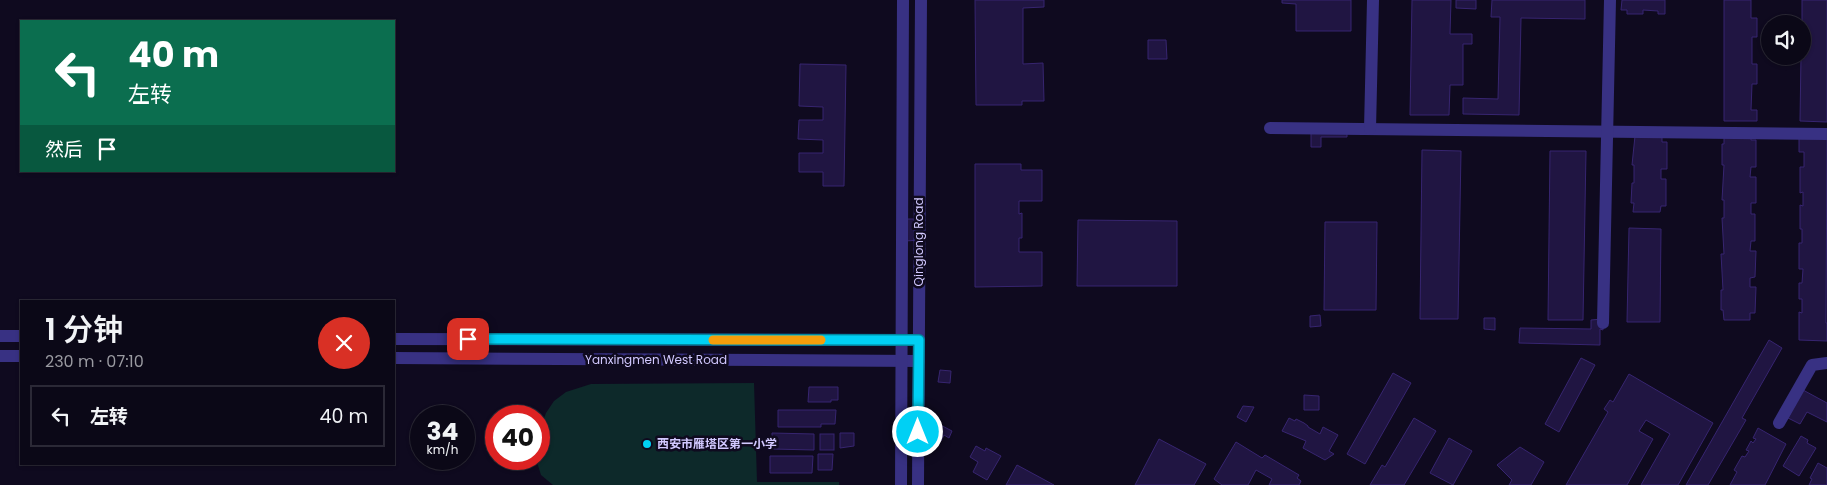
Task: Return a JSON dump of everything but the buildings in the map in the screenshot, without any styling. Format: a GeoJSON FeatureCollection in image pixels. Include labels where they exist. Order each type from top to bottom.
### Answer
{"type":"FeatureCollection","features":[{"type":"Feature","properties":{"kind":"street","name":"Qinglong Road"},"geometry":{"type":"LineString","coordinates":[[901,485],[903,0]]}},
{"type":"Feature","properties":{"kind":"street","name":"Qinglong Road"},"geometry":{"type":"LineString","coordinates":[[918,485],[921,0]]}},
{"type":"Feature","properties":{"kind":"street"},"geometry":{"type":"LineString","coordinates":[[1370,128],[1373,0]]}},
{"type":"Feature","properties":{"kind":"street"},"geometry":{"type":"LineString","coordinates":[[1603,323],[1610,0]]}},
{"type":"Feature","properties":{"kind":"street"},"geometry":{"type":"LineString","coordinates":[[1270,128],[1827,134]]}},
{"type":"Feature","properties":{"kind":"street"},"geometry":{"type":"LineString","coordinates":[[0,336],[20,336]]}},
{"type":"Feature","properties":{"kind":"street","name":"Yanxingmen West Road"},"geometry":{"type":"LineString","coordinates":[[395,339],[919,340]]}},
{"type":"Feature","properties":{"kind":"street"},"geometry":{"type":"LineString","coordinates":[[0,356],[20,356]]}},
{"type":"Feature","properties":{"kind":"street","name":"Yanxingmen West Road"},"geometry":{"type":"LineString","coordinates":[[395,358],[919,362]]}},
{"type":"Feature","properties":{"kind":"street"},"geometry":{"type":"LineString","coordinates":[[1779,423],[1812,365],[1827,363]]}},
{"type":"Feature","properties":{"kind":"green space","name":"西安市雁塔区第一小学"},"geometry":{"type":"Polygon","coordinates":[[[754,383],[757,482],[839,482],[839,485],[553,485],[541,475],[539,470],[550,470],[550,407],[554,401],[566,392],[591,384],[754,383]]]}},
{"type":"Feature","properties":{"kind":"slow traffic"},"geometry":{"type":"LineString","coordinates":[[713,340],[821,340]]}},
{"type":"Feature","properties":{"kind":"place","name":"西安市雁塔区第一小学"},"geometry":{"type":"Point","coordinates":[647,444]}},
{"type":"Feature","properties":{"kind":"route"},"geometry":{"type":"LineString","coordinates":[[468,339],[919,340],[918,432]]}}]}
